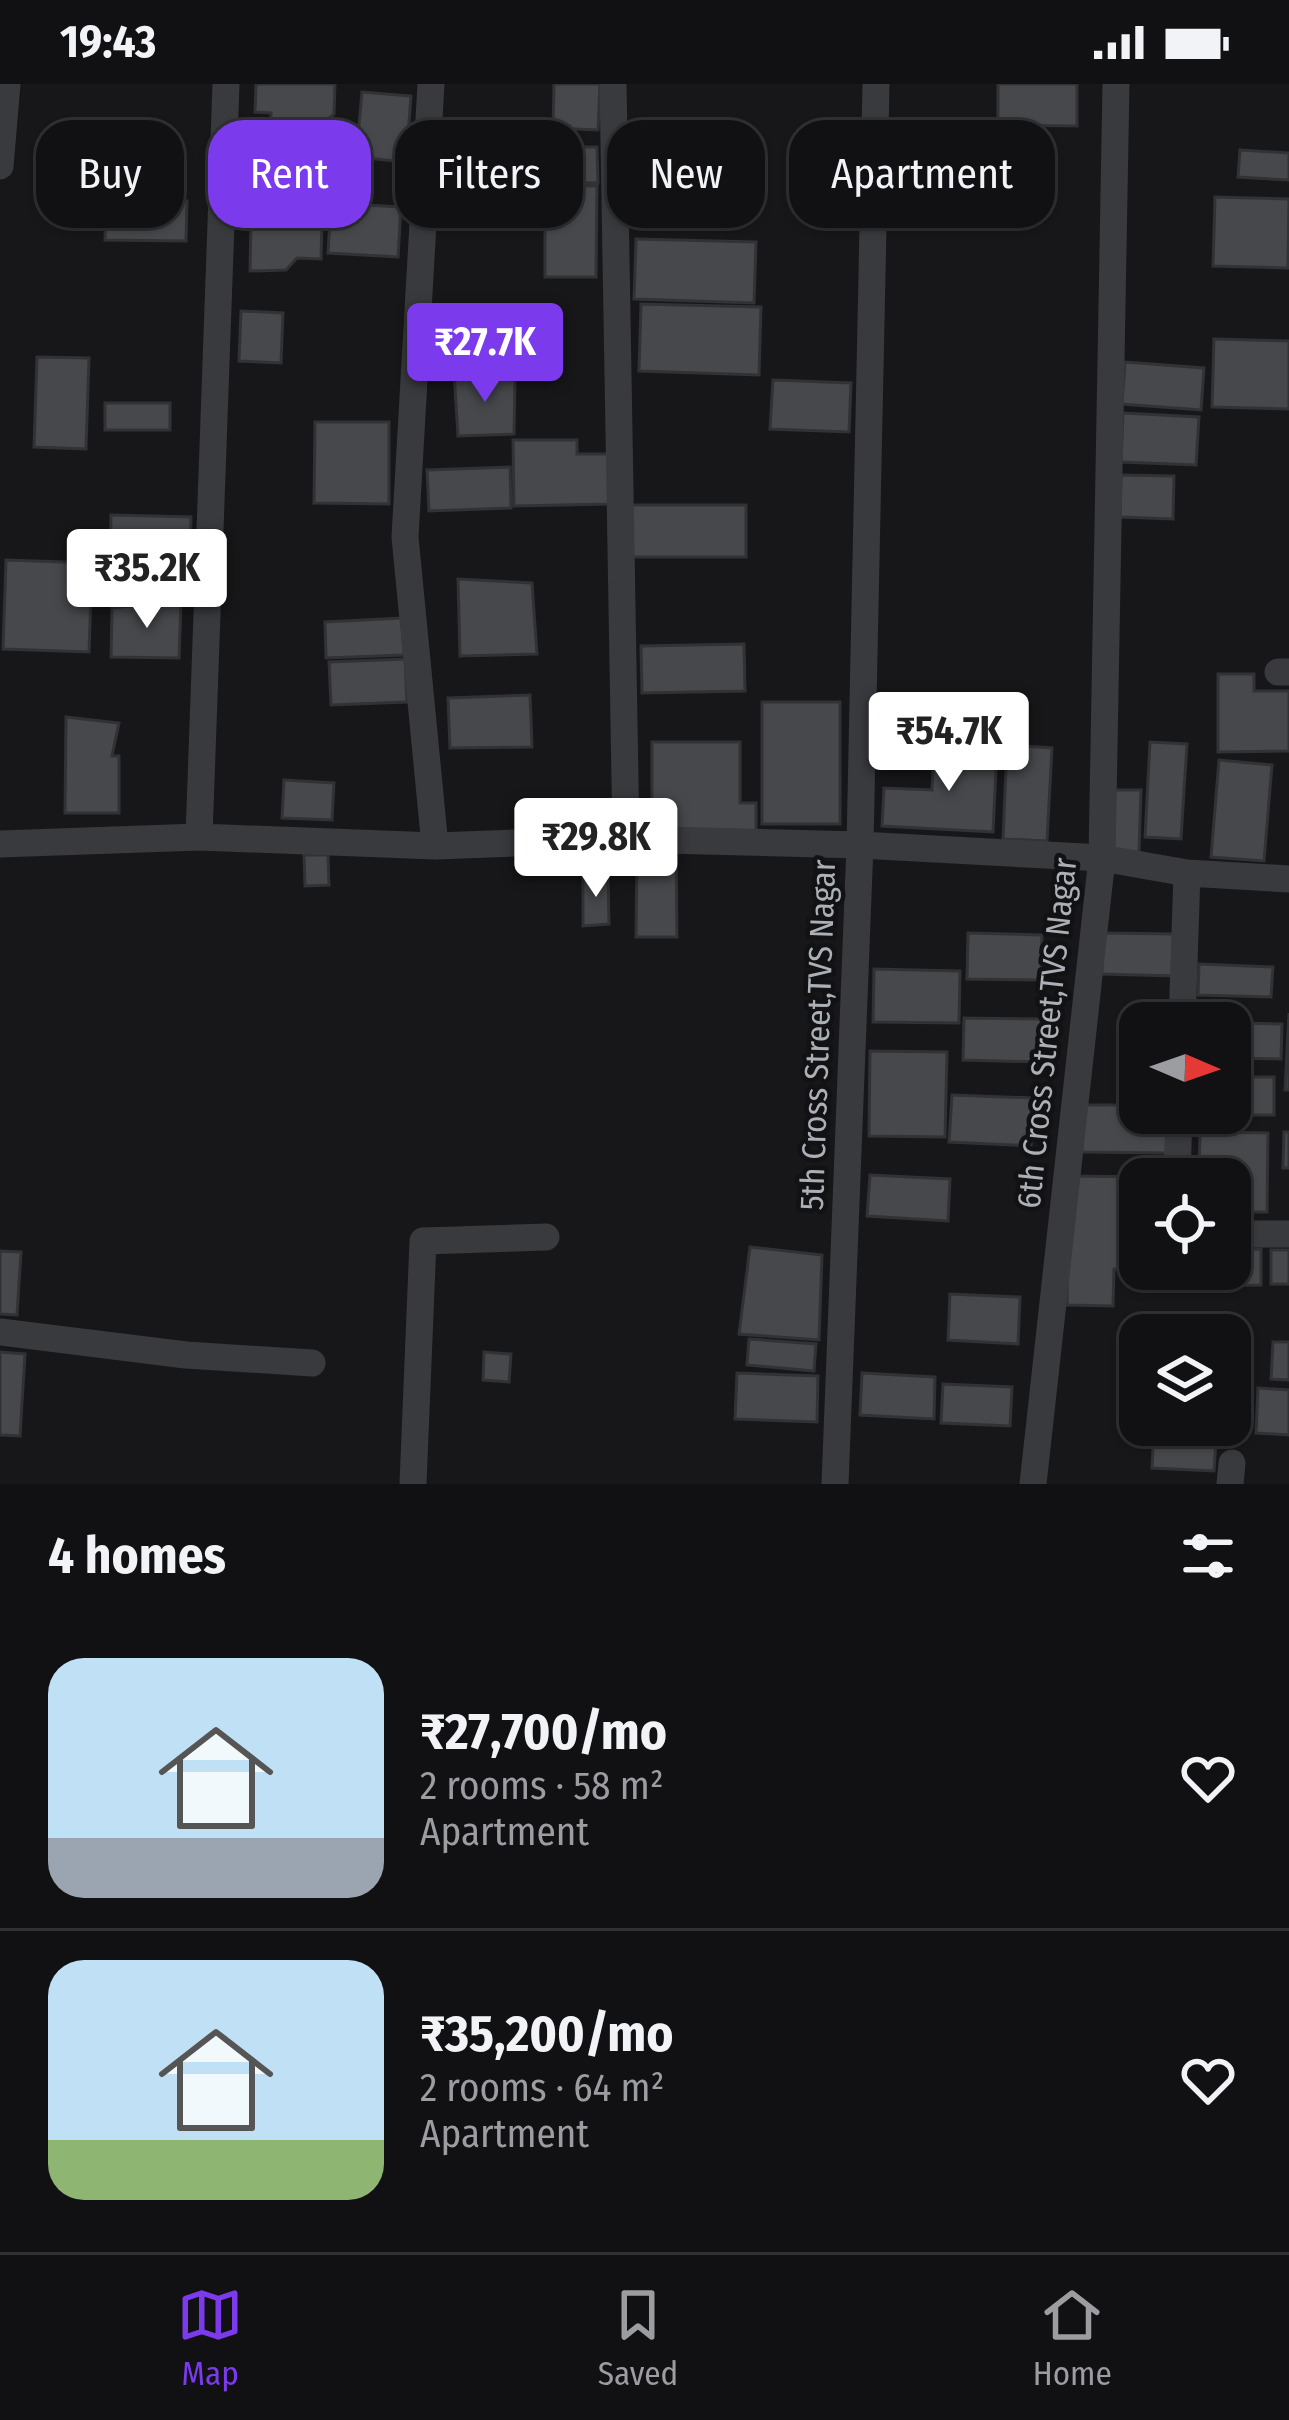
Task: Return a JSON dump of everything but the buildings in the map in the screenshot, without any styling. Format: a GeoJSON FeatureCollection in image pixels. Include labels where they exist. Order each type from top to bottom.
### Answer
{"type":"FeatureCollection","features":[{"type":"Feature","properties":{"kind":"street"},"geometry":{"type":"LineString","coordinates":[[0,166],[7,84]]}},
{"type":"Feature","properties":{"kind":"street"},"geometry":{"type":"LineString","coordinates":[[200,837],[226,84]]}},
{"type":"Feature","properties":{"kind":"street"},"geometry":{"type":"LineString","coordinates":[[431,84],[405,537],[435,846]]}},
{"type":"Feature","properties":{"kind":"street"},"geometry":{"type":"LineString","coordinates":[[613,84],[626,839]]}},
{"type":"Feature","properties":{"kind":"street","name":"5th Cross Street,TVS Nagar"},"geometry":{"type":"LineString","coordinates":[[836,1484],[860,844],[876,84]]}},
{"type":"Feature","properties":{"kind":"street","name":"6th Cross Street,TVS Nagar"},"geometry":{"type":"LineString","coordinates":[[1033,1484],[1102,858],[1116,84]]}},
{"type":"Feature","properties":{"kind":"street"},"geometry":{"type":"LineString","coordinates":[[0,844],[200,837],[435,846],[626,839],[860,844],[1102,858],[1186,873],[1289,879]]}},
{"type":"Feature","properties":{"kind":"street"},"geometry":{"type":"LineString","coordinates":[[1183,1002],[1186,873]]}},
{"type":"Feature","properties":{"kind":"street"},"geometry":{"type":"LineString","coordinates":[[1251,1234],[1289,1234]]}},
{"type":"Feature","properties":{"kind":"street"},"geometry":{"type":"LineString","coordinates":[[413,1484],[423,1240],[546,1237]]}},
{"type":"Feature","properties":{"kind":"street"},"geometry":{"type":"LineString","coordinates":[[0,1332],[186,1355],[312,1363]]}}]}
